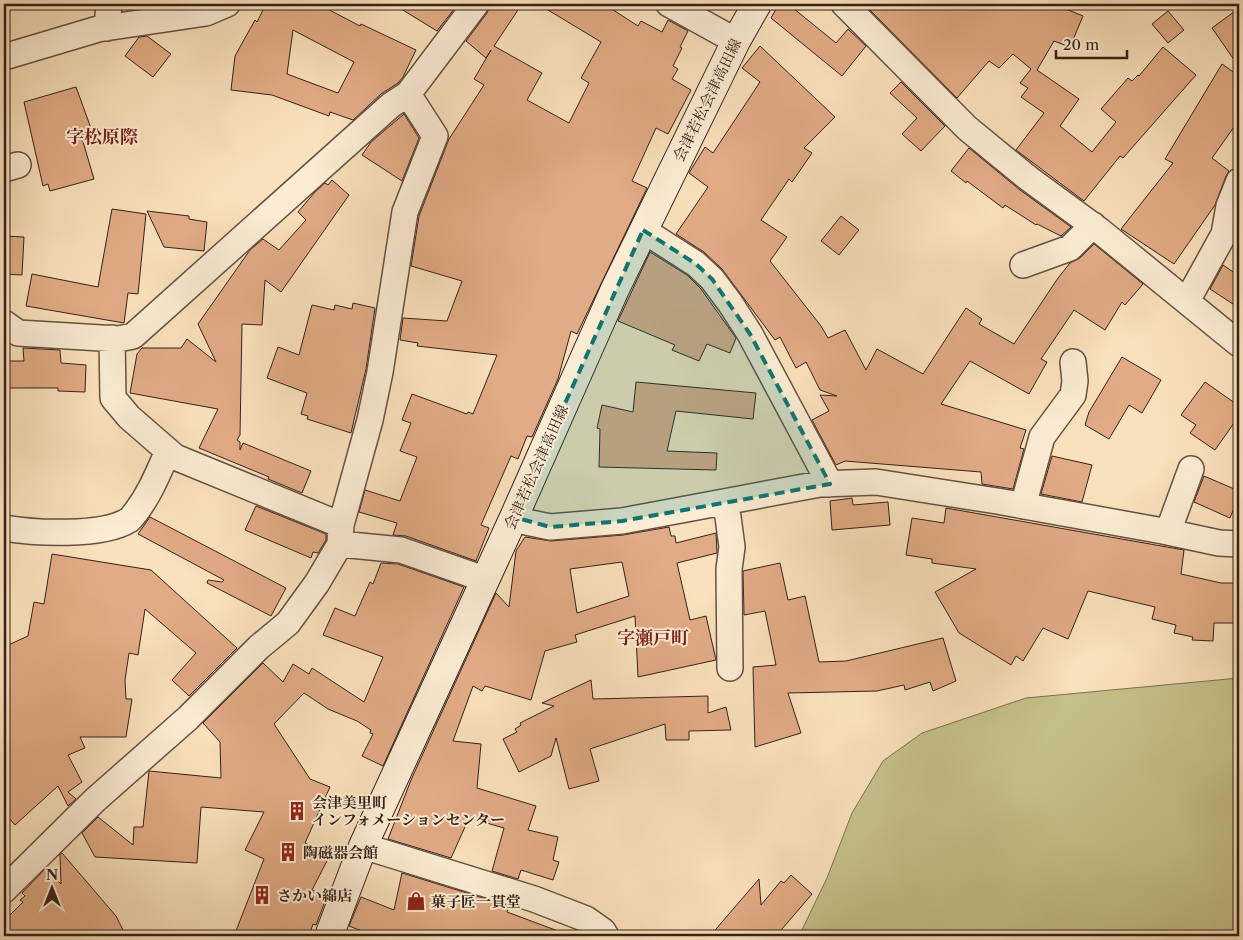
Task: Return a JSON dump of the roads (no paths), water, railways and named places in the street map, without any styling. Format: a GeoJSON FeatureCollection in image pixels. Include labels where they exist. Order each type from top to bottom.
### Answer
{"type":"FeatureCollection","features":[{"type":"Feature","properties":{"kind":"main road","name":"会津若松会津高田線"},"geometry":{"type":"LineString","coordinates":[[329,936],[363,846],[514,517],[615,289],[736,41],[757,4]]}},
{"type":"Feature","properties":{"kind":"street"},"geometry":{"type":"LineString","coordinates":[[4,57],[98,29],[108,16],[206,12],[226,4]]}},
{"type":"Feature","properties":{"kind":"street"},"geometry":{"type":"LineString","coordinates":[[4,323],[18,333],[112,338],[133,336],[391,105],[408,94],[476,4]]}},
{"type":"Feature","properties":{"kind":"street"},"geometry":{"type":"LineString","coordinates":[[669,4],[736,41]]}},
{"type":"Feature","properties":{"kind":"street"},"geometry":{"type":"LineString","coordinates":[[844,4],[968,128],[1028,178],[1093,225],[1239,344]]}},
{"type":"Feature","properties":{"kind":"street"},"geometry":{"type":"LineString","coordinates":[[4,890],[95,800],[188,718],[259,647],[288,623],[317,583],[340,534],[370,420],[380,372],[405,212],[435,136],[408,94]]}},
{"type":"Feature","properties":{"kind":"street"},"geometry":{"type":"LineString","coordinates":[[1187,301],[1224,234],[1229,206],[1239,181]]}},
{"type":"Feature","properties":{"kind":"street"},"geometry":{"type":"LineString","coordinates":[[1023,264],[1070,248],[1093,225]]}},
{"type":"Feature","properties":{"kind":"street"},"geometry":{"type":"LineString","coordinates":[[644,230],[696,264],[712,279],[730,303],[750,334],[830,484]]}},
{"type":"Feature","properties":{"kind":"street"},"geometry":{"type":"LineString","coordinates":[[112,338],[113,398],[129,417],[175,458],[340,534],[401,550],[484,579]]}},
{"type":"Feature","properties":{"kind":"street"},"geometry":{"type":"LineString","coordinates":[[1023,506],[1042,437],[1072,395],[1075,381],[1072,362]]}},
{"type":"Feature","properties":{"kind":"street"},"geometry":{"type":"LineString","coordinates":[[4,528],[26,532],[76,532],[105,529],[129,520],[148,497],[168,451]]}},
{"type":"Feature","properties":{"kind":"street"},"geometry":{"type":"LineString","coordinates":[[1168,532],[1190,469]]}},
{"type":"Feature","properties":{"kind":"street"},"geometry":{"type":"LineString","coordinates":[[514,517],[542,525],[559,526],[622,521],[820,484],[876,482],[1023,506],[1219,543],[1239,544]]}},
{"type":"Feature","properties":{"kind":"street"},"geometry":{"type":"LineString","coordinates":[[724,502],[732,547],[729,569],[730,668]]}},
{"type":"Feature","properties":{"kind":"street"},"geometry":{"type":"LineString","coordinates":[[363,846],[534,899],[586,919],[603,931],[606,936]]}},
{"type":"Feature","properties":{"kind":"place","name":"会津美里町 インフォメーションセンター"},"geometry":{"type":"Point","coordinates":[297,811]}},
{"type":"Feature","properties":{"kind":"place","name":"陶磁器会館"},"geometry":{"type":"Point","coordinates":[288,852]}},
{"type":"Feature","properties":{"kind":"place","name":"さかい綿店"},"geometry":{"type":"Point","coordinates":[262,895]}},
{"type":"Feature","properties":{"kind":"place","name":"菓子匠一貫堂"},"geometry":{"type":"Point","coordinates":[416,901]}},
{"type":"Feature","properties":{"kind":"district","name":"字松原際"},"geometry":{"type":"Point","coordinates":[102,137]}},
{"type":"Feature","properties":{"kind":"district","name":"字瀬戸町"},"geometry":{"type":"Point","coordinates":[653,638]}}]}
